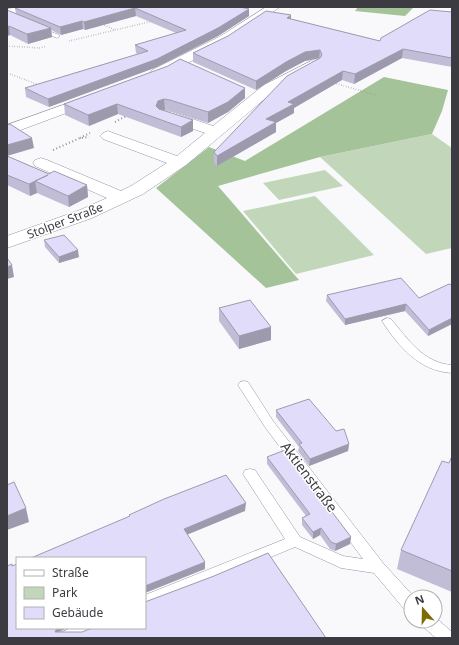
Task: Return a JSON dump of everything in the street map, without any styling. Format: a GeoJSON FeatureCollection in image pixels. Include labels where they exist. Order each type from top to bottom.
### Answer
{"type":"FeatureCollection","features":[{"type":"Feature","properties":{"kind":"street"},"geometry":{"type":"LineString","coordinates":[[11,15],[46,7]]}},
{"type":"Feature","properties":{"kind":"street"},"geometry":{"type":"LineString","coordinates":[[143,79],[186,65],[274,7]]}},
{"type":"Feature","properties":{"kind":"street","name":"Stolper Straße"},"geometry":{"type":"LineString","coordinates":[[7,242],[63,223],[122,198],[150,183],[180,162],[252,97],[314,63]]}},
{"type":"Feature","properties":{"kind":"street"},"geometry":{"type":"LineString","coordinates":[[7,130],[102,95]]}},
{"type":"Feature","properties":{"kind":"street"},"geometry":{"type":"LineString","coordinates":[[165,115],[215,132]]}},
{"type":"Feature","properties":{"kind":"street"},"geometry":{"type":"LineString","coordinates":[[110,129],[180,162]]}},
{"type":"Feature","properties":{"kind":"street","name":"Stolper Straße"},"geometry":{"type":"LineString","coordinates":[[41,163],[122,198]]}},
{"type":"Feature","properties":{"kind":"lane"},"geometry":{"type":"LineString","coordinates":[[35,27],[57,36]]}},
{"type":"Feature","properties":{"kind":"lane"},"geometry":{"type":"LineString","coordinates":[[387,321],[423,360],[438,368],[452,369]]}},
{"type":"Feature","properties":{"kind":"lane","name":"Aktienstraße"},"geometry":{"type":"LineString","coordinates":[[244,385],[269,424],[378,567],[403,596]]}},
{"type":"Feature","properties":{"kind":"lane"},"geometry":{"type":"LineString","coordinates":[[250,474],[294,541],[341,562],[378,567]]}},
{"type":"Feature","properties":{"kind":"lane"},"geometry":{"type":"LineString","coordinates":[[146,602],[294,541]]}},
{"type":"Feature","properties":{"kind":"lane"},"geometry":{"type":"LineString","coordinates":[[66,638],[86,629]]}},
{"type":"Feature","properties":{"kind":"lane"},"geometry":{"type":"LineString","coordinates":[[437,629],[447,638]]}},
{"type":"Feature","properties":{"kind":"path"},"geometry":{"type":"LineString","coordinates":[[94,21],[115,30]]}},
{"type":"Feature","properties":{"kind":"path"},"geometry":{"type":"LineString","coordinates":[[67,41],[153,21]]}},
{"type":"Feature","properties":{"kind":"path"},"geometry":{"type":"LineString","coordinates":[[7,46],[40,48],[47,46]]}},
{"type":"Feature","properties":{"kind":"path"},"geometry":{"type":"LineString","coordinates":[[10,74],[40,86]]}},
{"type":"Feature","properties":{"kind":"path"},"geometry":{"type":"LineString","coordinates":[[333,82],[376,95]]}},
{"type":"Feature","properties":{"kind":"path"},"geometry":{"type":"LineString","coordinates":[[110,129],[134,113]]}},
{"type":"Feature","properties":{"kind":"path"},"geometry":{"type":"LineString","coordinates":[[80,138],[93,132]]}},
{"type":"Feature","properties":{"kind":"green space"},"geometry":{"type":"Polygon","coordinates":[[[358,7],[414,7],[405,16],[355,11],[358,7]]]}},
{"type":"Feature","properties":{"kind":"green space"},"geometry":{"type":"Polygon","coordinates":[[[384,77],[448,90],[442,111],[432,134],[320,157],[218,186],[299,280],[266,288],[156,188],[209,147],[245,161],[384,77]]]}},
{"type":"Feature","properties":{"kind":"green space"},"geometry":{"type":"Polygon","coordinates":[[[432,134],[452,148],[452,248],[426,254],[320,157],[432,134]]]}},
{"type":"Feature","properties":{"kind":"green space"},"geometry":{"type":"Polygon","coordinates":[[[325,170],[343,186],[279,200],[263,183],[325,170]]]}},
{"type":"Feature","properties":{"kind":"green space"},"geometry":{"type":"Polygon","coordinates":[[[315,196],[374,255],[296,274],[243,211],[315,196]]]}},
{"type":"Feature","properties":{"kind":"building"},"geometry":{"type":"Polygon","coordinates":[[[240,7],[249,9],[218,28],[157,59],[48,99],[25,88],[148,51],[135,45],[186,30],[135,8],[60,27],[15,8],[240,7]]]}},
{"type":"Feature","properties":{"kind":"building"},"geometry":{"type":"Polygon","coordinates":[[[7,10],[51,28],[27,34],[9,26],[7,27],[7,10]]]}},
{"type":"Feature","properties":{"kind":"building"},"geometry":{"type":"Polygon","coordinates":[[[430,10],[452,12],[452,58],[403,49],[355,74],[343,71],[288,102],[294,104],[266,119],[276,122],[217,156],[214,152],[287,76],[320,58],[322,55],[320,50],[305,52],[256,81],[193,53],[228,36],[266,11],[291,15],[287,18],[380,41],[381,38],[430,10]]]}},
{"type":"Feature","properties":{"kind":"building"},"geometry":{"type":"Polygon","coordinates":[[[180,59],[245,88],[228,102],[208,112],[170,100],[164,99],[158,101],[156,106],[159,109],[193,120],[181,127],[117,104],[88,115],[64,104],[168,66],[180,59]]]}},
{"type":"Feature","properties":{"kind":"building"},"geometry":{"type":"Polygon","coordinates":[[[10,124],[32,138],[7,145],[7,125],[10,124]]]}},
{"type":"Feature","properties":{"kind":"building"},"geometry":{"type":"Polygon","coordinates":[[[7,156],[49,174],[54,171],[87,185],[68,196],[35,181],[29,184],[7,175],[7,156]]]}},
{"type":"Feature","properties":{"kind":"building"},"geometry":{"type":"Polygon","coordinates":[[[64,235],[78,250],[59,257],[44,240],[64,235]]]}},
{"type":"Feature","properties":{"kind":"building"},"geometry":{"type":"Polygon","coordinates":[[[7,258],[12,265],[7,267],[7,258]]]}},
{"type":"Feature","properties":{"kind":"building"},"geometry":{"type":"Polygon","coordinates":[[[401,278],[419,298],[449,284],[452,285],[452,318],[429,330],[406,304],[345,319],[327,295],[401,278]]]}},
{"type":"Feature","properties":{"kind":"building"},"geometry":{"type":"Polygon","coordinates":[[[250,300],[271,327],[239,336],[219,308],[250,300]]]}},
{"type":"Feature","properties":{"kind":"building"},"geometry":{"type":"Polygon","coordinates":[[[309,399],[336,431],[344,429],[349,444],[310,459],[299,444],[302,443],[276,410],[309,399]]]}},
{"type":"Feature","properties":{"kind":"building"},"geometry":{"type":"Polygon","coordinates":[[[285,450],[351,537],[336,544],[331,542],[321,528],[313,532],[302,518],[310,514],[267,457],[285,450]]]}},
{"type":"Feature","properties":{"kind":"building"},"geometry":{"type":"Polygon","coordinates":[[[452,456],[452,571],[401,550],[442,461],[449,463],[452,456]]]}},
{"type":"Feature","properties":{"kind":"building"},"geometry":{"type":"Polygon","coordinates":[[[226,475],[246,503],[184,529],[205,562],[146,586],[146,557],[33,557],[130,516],[129,515],[164,499],[226,475]]]}},
{"type":"Feature","properties":{"kind":"building"},"geometry":{"type":"Polygon","coordinates":[[[14,482],[26,508],[7,516],[7,485],[14,482]]]}},
{"type":"Feature","properties":{"kind":"building"},"geometry":{"type":"Polygon","coordinates":[[[268,553],[326,638],[7,638],[7,566],[12,564],[12,566],[16,564],[16,629],[56,629],[55,632],[82,632],[90,629],[146,629],[146,602],[214,576],[268,553]]]}}]}
